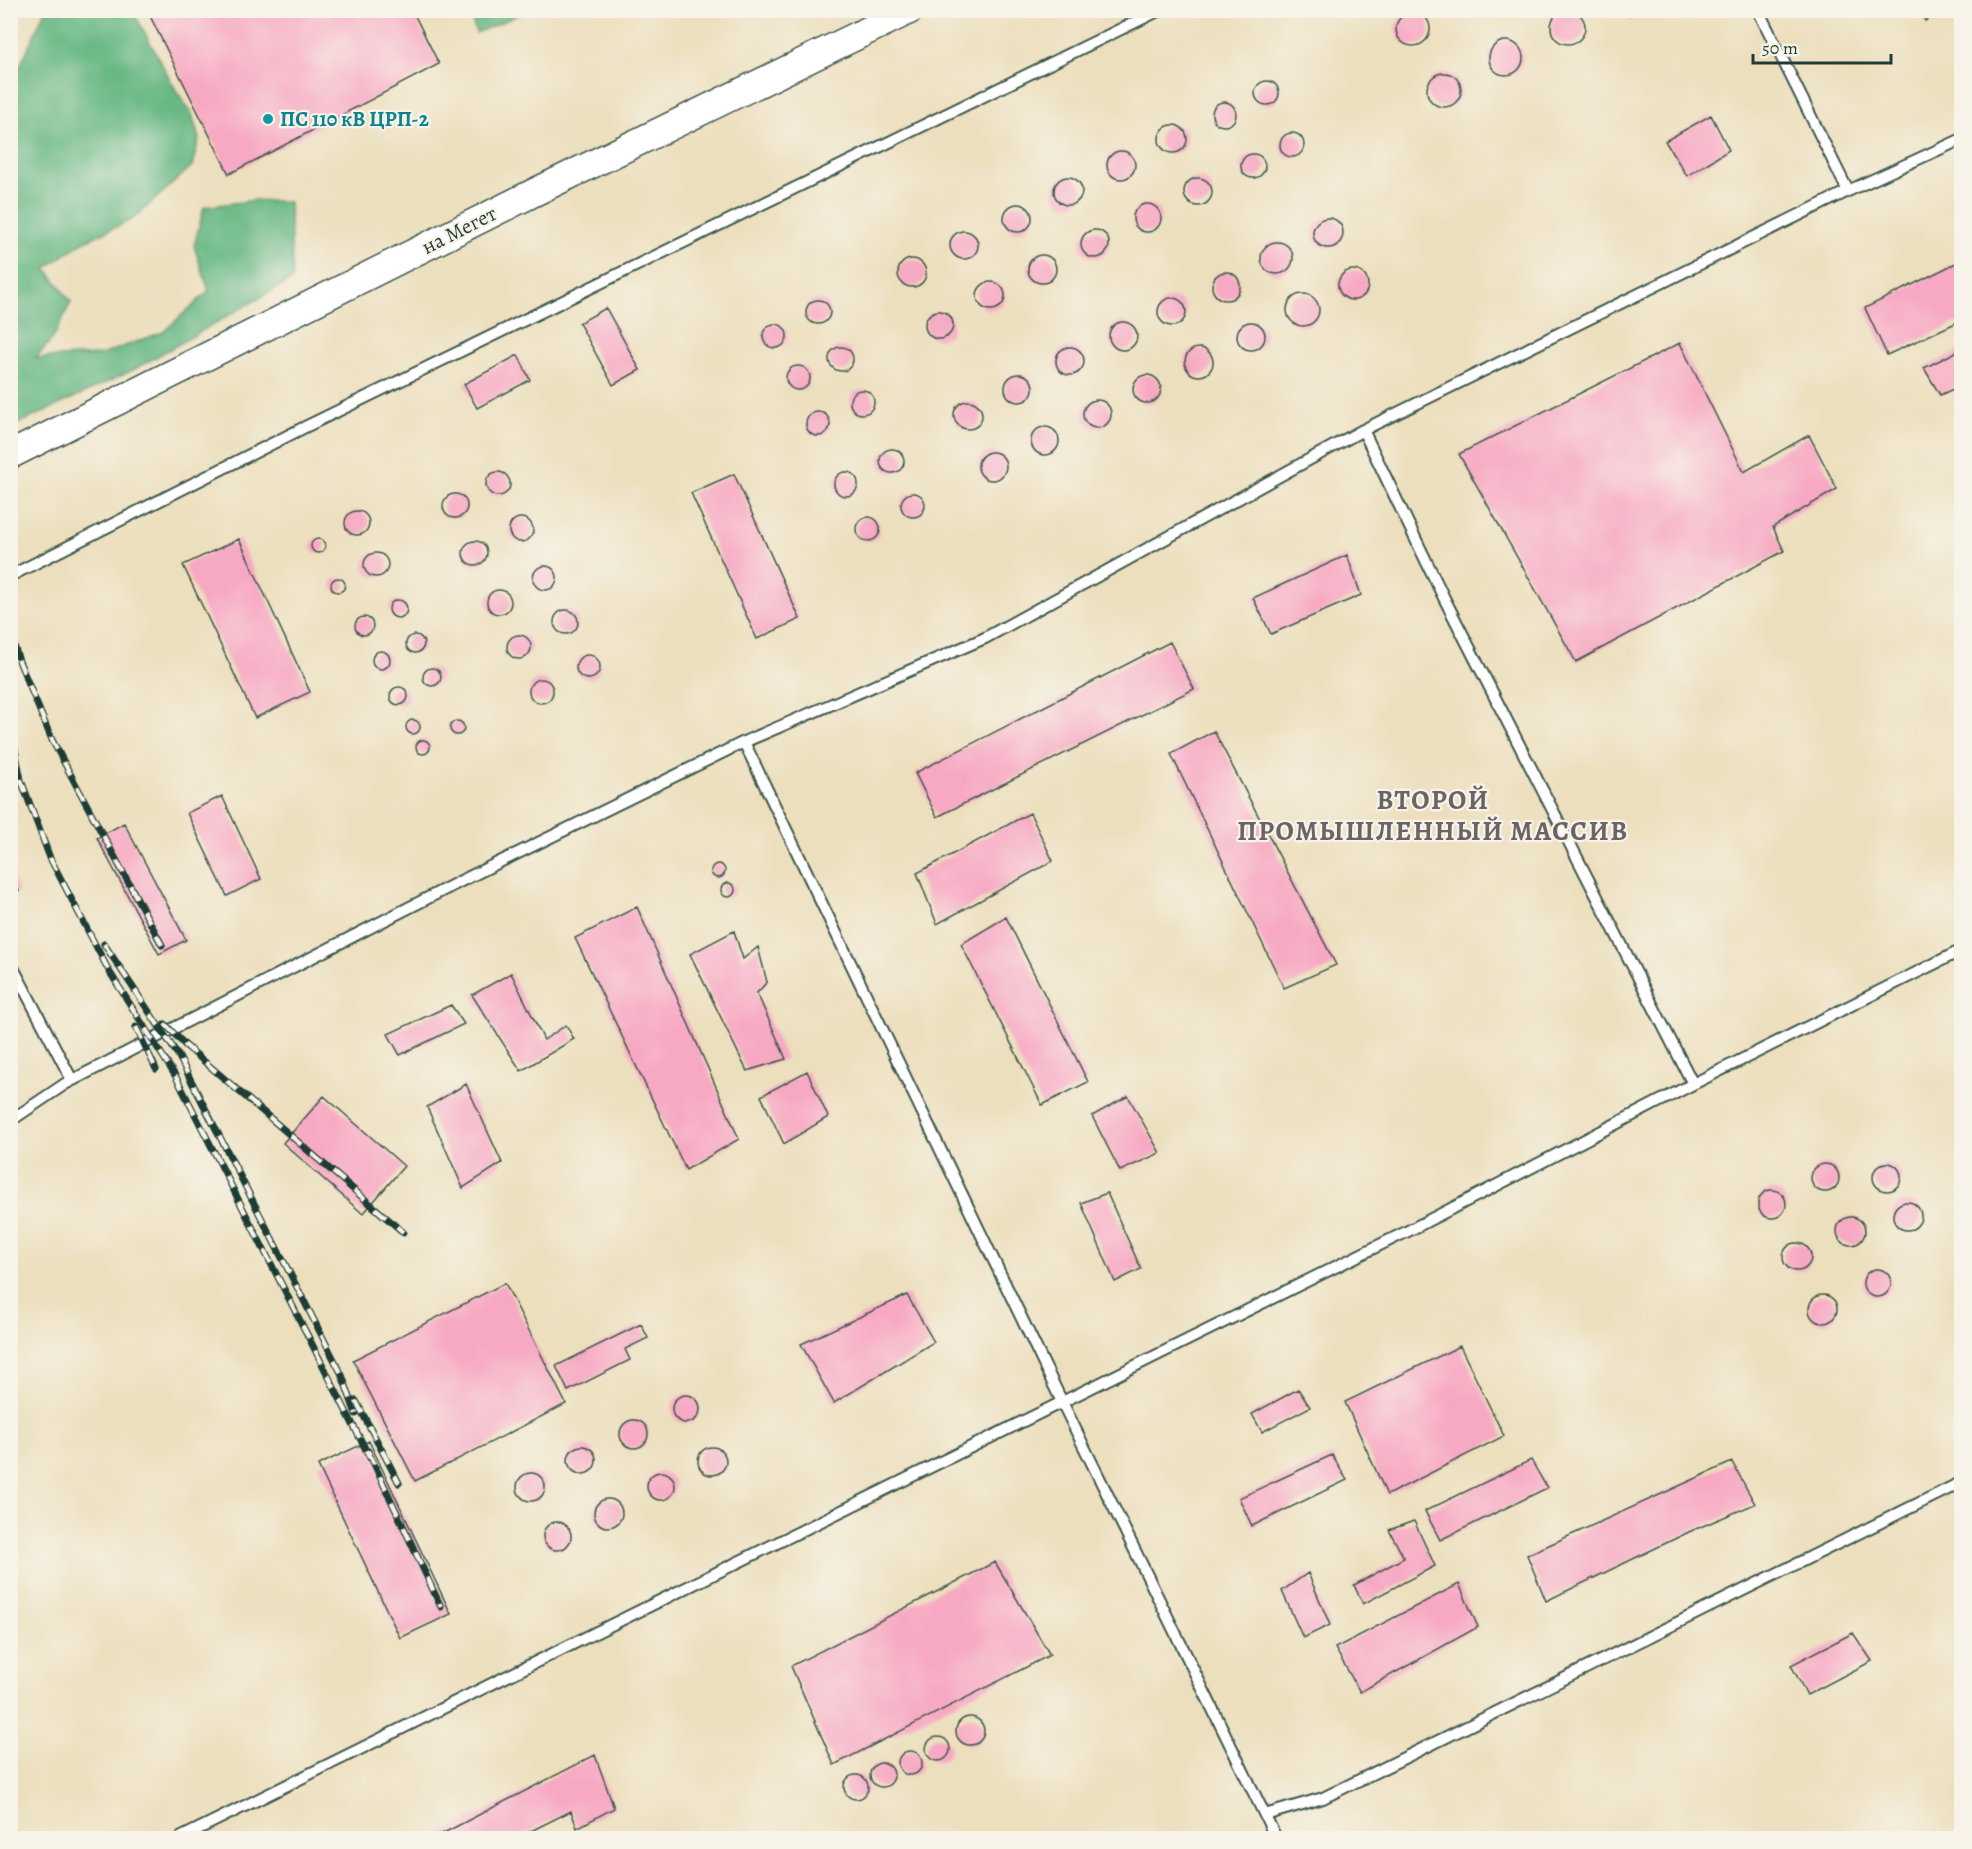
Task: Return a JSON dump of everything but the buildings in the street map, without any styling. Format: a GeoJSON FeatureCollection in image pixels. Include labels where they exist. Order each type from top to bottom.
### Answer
{"type":"FeatureCollection","features":[{"type":"Feature","properties":{"kind":"street","name":"на Мегет"},"geometry":{"type":"LineString","coordinates":[[10,455],[537,191],[910,10]]}},
{"type":"Feature","properties":{"kind":"lane"},"geometry":{"type":"LineString","coordinates":[[10,576],[305,428],[1160,10]]}},
{"type":"Feature","properties":{"kind":"lane"},"geometry":{"type":"LineString","coordinates":[[1758,10],[1848,191]]}},
{"type":"Feature","properties":{"kind":"lane"},"geometry":{"type":"LineString","coordinates":[[10,1121],[72,1080],[473,875],[744,742],[985,638],[1363,430],[1848,191],[1962,139]]}},
{"type":"Feature","properties":{"kind":"lane"},"geometry":{"type":"LineString","coordinates":[[1363,430],[1444,598],[1693,1084]]}},
{"type":"Feature","properties":{"kind":"lane"},"geometry":{"type":"LineString","coordinates":[[744,742],[1062,1402],[1276,1839]]}},
{"type":"Feature","properties":{"kind":"lane"},"geometry":{"type":"LineString","coordinates":[[180,1839],[1408,1231],[1693,1084],[1962,950]]}},
{"type":"Feature","properties":{"kind":"lane"},"geometry":{"type":"LineString","coordinates":[[10,962],[72,1080]]}},
{"type":"Feature","properties":{"kind":"lane"},"geometry":{"type":"LineString","coordinates":[[1265,1815],[1323,1798],[1962,1482]]}},
{"type":"Feature","properties":{"kind":"green space"},"geometry":{"type":"Polygon","coordinates":[[[469,10],[528,10],[528,11],[476,33],[469,10]]]}},
{"type":"Feature","properties":{"kind":"green space"},"geometry":{"type":"Polygon","coordinates":[[[45,11],[133,11],[177,92],[192,114],[199,139],[192,166],[133,219],[83,242],[46,268],[71,302],[53,338],[36,358],[101,355],[163,332],[209,291],[194,246],[204,207],[256,200],[289,202],[293,279],[133,370],[16,425],[10,422],[11,86],[45,11]]]}},
{"type":"Feature","properties":{"kind":"railway"},"geometry":{"type":"LineString","coordinates":[[10,633],[19,661],[52,740],[162,945]]}},
{"type":"Feature","properties":{"kind":"railway"},"geometry":{"type":"LineString","coordinates":[[10,724],[21,780],[50,858],[109,971],[176,1077],[370,1458]]}},
{"type":"Feature","properties":{"kind":"railway"},"geometry":{"type":"LineString","coordinates":[[104,944],[178,1055],[342,1375],[356,1414]]}},
{"type":"Feature","properties":{"kind":"railway"},"geometry":{"type":"LineString","coordinates":[[165,1024],[185,1045],[403,1232]]}},
{"type":"Feature","properties":{"kind":"railway"},"geometry":{"type":"LineString","coordinates":[[136,1027],[156,1069]]}},
{"type":"Feature","properties":{"kind":"railway"},"geometry":{"type":"LineString","coordinates":[[356,1401],[399,1483]]}},
{"type":"Feature","properties":{"kind":"railway"},"geometry":{"type":"LineString","coordinates":[[368,1451],[441,1607]]}},
{"type":"Feature","properties":{"kind":"place","name":"ПС 110 кВ ЦРП-2"},"geometry":{"type":"Point","coordinates":[268,119]}},
{"type":"Feature","properties":{"kind":"district","name":"ВТОРОЙ ПРОМЫШЛЕННЫЙ МАССИВ"},"geometry":{"type":"Point","coordinates":[1433,816]}}]}
